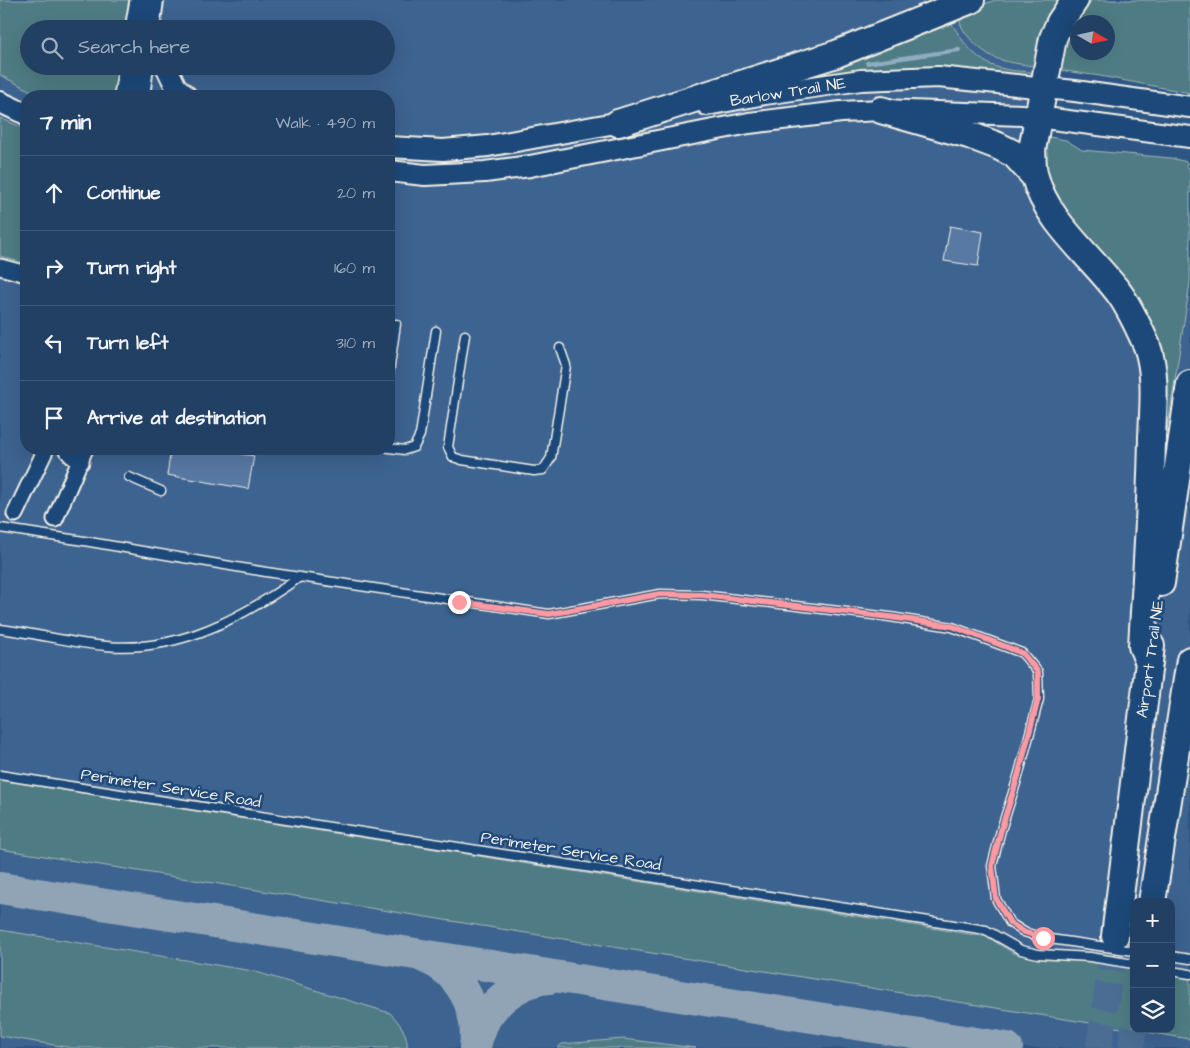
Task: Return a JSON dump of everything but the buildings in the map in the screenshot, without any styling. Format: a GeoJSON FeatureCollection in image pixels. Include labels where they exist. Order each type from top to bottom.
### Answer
{"type":"FeatureCollection","features":[{"type":"Feature","properties":{"kind":"highway"},"geometry":{"type":"LineString","coordinates":[[618,123],[836,54],[971,0]]}},
{"type":"Feature","properties":{"kind":"highway"},"geometry":{"type":"LineString","coordinates":[[1034,177],[1032,150],[1052,38],[1075,0]]}},
{"type":"Feature","properties":{"kind":"highway"},"geometry":{"type":"LineString","coordinates":[[881,110],[968,135],[1014,154],[1034,177],[1051,211],[1120,294],[1147,348],[1153,376],[1152,460],[1142,646],[1149,664]]}},
{"type":"Feature","properties":{"kind":"highway","name":"Airport Trail NE"},"geometry":{"type":"LineString","coordinates":[[1124,943],[1149,664],[1190,384]]}},
{"type":"Feature","properties":{"kind":"highway"},"geometry":{"type":"LineString","coordinates":[[1153,896],[1190,660]]}},
{"type":"Feature","properties":{"kind":"highway"},"geometry":{"type":"LineString","coordinates":[[1153,896],[1190,746]]}},
{"type":"Feature","properties":{"kind":"main road"},"geometry":{"type":"LineString","coordinates":[[150,20],[153,0]]}},
{"type":"Feature","properties":{"kind":"main road"},"geometry":{"type":"LineString","coordinates":[[161,20],[163,0]]}},
{"type":"Feature","properties":{"kind":"main road"},"geometry":{"type":"LineString","coordinates":[[140,90],[142,75]]}},
{"type":"Feature","properties":{"kind":"main road"},"geometry":{"type":"LineString","coordinates":[[170,75],[179,90]]}},
{"type":"Feature","properties":{"kind":"main road","name":"Barlow Trail NE"},"geometry":{"type":"LineString","coordinates":[[395,147],[442,150],[488,146],[765,94],[861,80],[938,77],[1044,87],[1190,106]]}},
{"type":"Feature","properties":{"kind":"main road"},"geometry":{"type":"LineString","coordinates":[[0,102],[20,111]]}},
{"type":"Feature","properties":{"kind":"main road","name":"Barlow Trail NE"},"geometry":{"type":"LineString","coordinates":[[395,172],[425,175],[485,172],[530,166],[749,123],[842,112],[881,110],[1038,117],[1190,137]]}},
{"type":"Feature","properties":{"kind":"street"},"geometry":{"type":"LineString","coordinates":[[135,20],[138,0]]}},
{"type":"Feature","properties":{"kind":"street"},"geometry":{"type":"LineString","coordinates":[[123,90],[126,75]]}},
{"type":"Feature","properties":{"kind":"street"},"geometry":{"type":"LineString","coordinates":[[0,267],[20,272]]}},
{"type":"Feature","properties":{"kind":"street"},"geometry":{"type":"LineString","coordinates":[[15,514],[43,455]]}},
{"type":"Feature","properties":{"kind":"street"},"geometry":{"type":"LineString","coordinates":[[55,519],[83,455]]}},
{"type":"Feature","properties":{"kind":"lane"},"geometry":{"type":"LineString","coordinates":[[395,331],[396,324]]}},
{"type":"Feature","properties":{"kind":"lane"},"geometry":{"type":"LineString","coordinates":[[395,449],[406,450],[414,447],[420,435],[436,330]]}},
{"type":"Feature","properties":{"kind":"lane"},"geometry":{"type":"LineString","coordinates":[[464,335],[448,447],[453,457],[534,471],[543,470],[551,458],[566,365],[560,348]]}},
{"type":"Feature","properties":{"kind":"lane"},"geometry":{"type":"LineString","coordinates":[[130,478],[161,491]]}},
{"type":"Feature","properties":{"kind":"lane"},"geometry":{"type":"LineString","coordinates":[[0,528],[300,578],[549,614],[660,594],[722,597],[952,626],[1022,653],[1038,672],[1038,699],[992,866],[996,899],[1010,923],[1024,932],[1043,938],[1124,943]]}},
{"type":"Feature","properties":{"kind":"lane"},"geometry":{"type":"LineString","coordinates":[[0,629],[106,646],[153,645],[190,637],[228,621],[275,595],[300,578]]}},
{"type":"Feature","properties":{"kind":"lane","name":"Perimeter Service Road"},"geometry":{"type":"LineString","coordinates":[[0,775],[986,930],[1021,950],[1038,954],[1090,957],[1130,963]]}},
{"type":"Feature","properties":{"kind":"lane"},"geometry":{"type":"LineString","coordinates":[[1175,957],[1190,959]]}},
{"type":"Feature","properties":{"kind":"lane"},"geometry":{"type":"LineString","coordinates":[[1175,972],[1190,974]]}},
{"type":"Feature","properties":{"kind":"shaded area"},"geometry":{"type":"Polygon","coordinates":[[[0,0],[1130,0],[1095,15],[1070,15],[1070,27],[1058,35],[1040,153],[1190,177],[1190,1048],[0,1048],[0,0]]]}},
{"type":"Feature","properties":{"kind":"green space"},"geometry":{"type":"Polygon","coordinates":[[[0,0],[130,0],[127,20],[20,20],[20,75],[119,75],[117,90],[29,90],[0,75],[0,0]]]}},
{"type":"Feature","properties":{"kind":"green space"},"geometry":{"type":"Polygon","coordinates":[[[995,0],[1061,0],[1033,66],[1007,62],[992,57],[966,34],[962,27],[960,14],[995,0]]]}},
{"type":"Feature","properties":{"kind":"green space"},"geometry":{"type":"Polygon","coordinates":[[[1092,0],[1190,0],[1190,93],[1058,70],[1058,55],[1070,28],[1070,60],[1115,60],[1115,15],[1080,15],[1092,0]]]}},
{"type":"Feature","properties":{"kind":"green space"},"geometry":{"type":"Polygon","coordinates":[[[950,20],[964,42],[984,61],[1004,69],[1031,72],[1033,78],[782,79],[950,20]]]}},
{"type":"Feature","properties":{"kind":"green space"},"geometry":{"type":"Polygon","coordinates":[[[0,118],[20,126],[20,262],[0,256],[0,118]]]}},
{"type":"Feature","properties":{"kind":"green space"},"geometry":{"type":"Polygon","coordinates":[[[1044,136],[1066,140],[1082,150],[1171,158],[1187,162],[1187,167],[1190,168],[1190,283],[1167,431],[1161,431],[1162,392],[1045,186],[1044,136]]]}},
{"type":"Feature","properties":{"kind":"green space"},"geometry":{"type":"Polygon","coordinates":[[[0,780],[988,937],[1013,953],[1036,958],[1069,958],[1130,966],[1130,1029],[0,849],[0,780]]]}},
{"type":"Feature","properties":{"kind":"green space"},"geometry":{"type":"Polygon","coordinates":[[[0,930],[253,971],[390,1013],[405,1034],[407,1048],[72,1048],[0,1036],[0,930]]]}},
{"type":"Feature","properties":{"kind":"green space"},"geometry":{"type":"Polygon","coordinates":[[[1175,975],[1190,978],[1190,1039],[1152,1033],[1175,1033],[1175,975]]]}},
{"type":"Feature","properties":{"kind":"green space"},"geometry":{"type":"Polygon","coordinates":[[[623,1039],[696,1048],[557,1048],[562,1044],[623,1039]]]}},
{"type":"Feature","properties":{"kind":"waterway"},"geometry":{"type":"LineString","coordinates":[[867,63],[959,50]]}},
{"type":"Feature","properties":{"kind":"taxiway"},"geometry":{"type":"LineString","coordinates":[[0,888],[1007,1048]]}},
{"type":"Feature","properties":{"kind":"taxiway"},"geometry":{"type":"LineString","coordinates":[[424,957],[437,963],[448,972],[458,982],[465,994],[471,1006],[474,1020],[475,1048]]}},
{"type":"Feature","properties":{"kind":"taxiway"},"geometry":{"type":"LineString","coordinates":[[476,1042],[486,1017],[500,1000],[515,989],[532,981],[550,978]]}},
{"type":"Feature","properties":{"kind":"tunnel"},"geometry":{"type":"LineString","coordinates":[[1099,1048],[1115,936]]}},
{"type":"Feature","properties":{"kind":"tunnel"},"geometry":{"type":"LineString","coordinates":[[1131,1048],[1133,1033]]}},
{"type":"Feature","properties":{"kind":"route"},"geometry":{"type":"LineString","coordinates":[[459,602],[549,614],[598,607],[660,594],[702,595],[952,626],[1022,653],[1038,672],[1038,699],[992,866],[996,899],[1010,923],[1024,932],[1043,938]]}}]}
